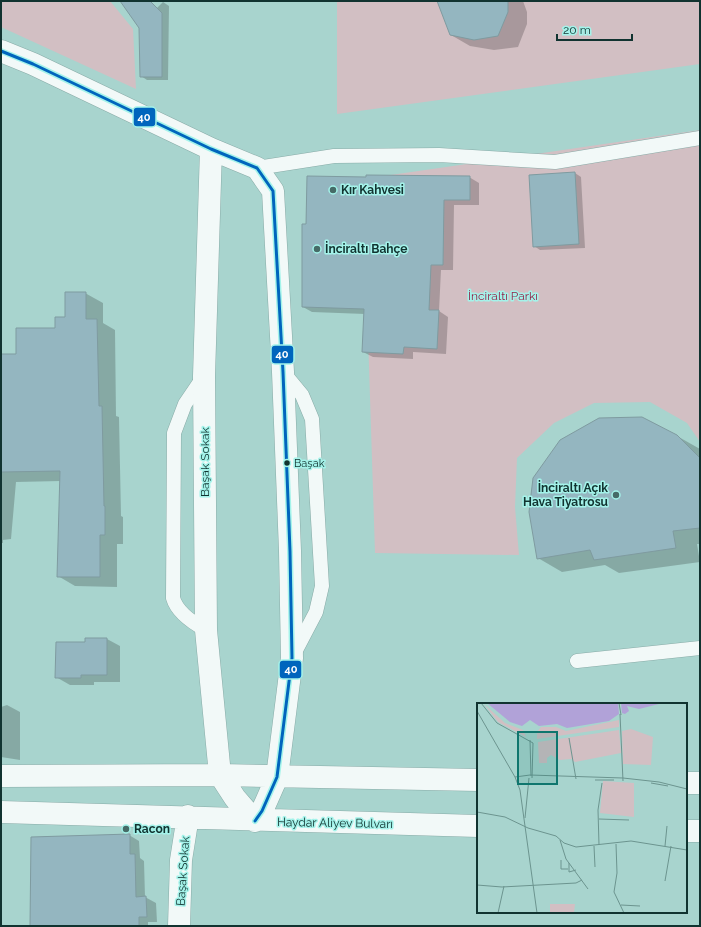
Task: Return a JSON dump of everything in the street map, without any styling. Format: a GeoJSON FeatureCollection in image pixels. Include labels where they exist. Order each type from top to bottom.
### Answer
{"type":"FeatureCollection","features":[{"type":"Feature","properties":{"kind":"street"},"geometry":{"type":"LineString","coordinates":[[1,51],[33,64],[211,149],[257,168],[274,191],[290,551],[292,658],[277,777],[262,811],[255,821],[235,798],[220,775]]}},
{"type":"Feature","properties":{"kind":"street","name":"Başak Sokak"},"geometry":{"type":"LineString","coordinates":[[211,149],[204,376],[206,630],[220,775]]}},
{"type":"Feature","properties":{"kind":"street"},"geometry":{"type":"LineString","coordinates":[[1,776],[220,775],[477,780]]}},
{"type":"Feature","properties":{"kind":"street"},"geometry":{"type":"LineString","coordinates":[[687,783],[700,783]]}},
{"type":"Feature","properties":{"kind":"street","name":"Haydar Aliyev Bulvarı"},"geometry":{"type":"LineString","coordinates":[[1,812],[188,816],[255,821],[477,826]]}},
{"type":"Feature","properties":{"kind":"street","name":"Başak Sokak"},"geometry":{"type":"LineString","coordinates":[[179,926],[181,860],[188,816]]}},
{"type":"Feature","properties":{"kind":"street"},"geometry":{"type":"LineString","coordinates":[[687,831],[700,831]]}},
{"type":"Feature","properties":{"kind":"lane"},"geometry":{"type":"LineString","coordinates":[[257,168],[334,156],[439,155],[555,162],[700,138]]}},
{"type":"Feature","properties":{"kind":"lane"},"geometry":{"type":"LineString","coordinates":[[283,372],[302,395],[312,419],[322,586],[316,612],[292,658]]}},
{"type":"Feature","properties":{"kind":"lane"},"geometry":{"type":"LineString","coordinates":[[204,376],[185,404],[174,433],[173,598],[178,609],[198,626],[206,630]]}},
{"type":"Feature","properties":{"kind":"lane"},"geometry":{"type":"LineString","coordinates":[[577,661],[700,648]]}},
{"type":"Feature","properties":{"kind":"green space"},"geometry":{"type":"Polygon","coordinates":[[[1,1],[110,1],[133,29],[136,89],[1,27],[1,1]]]}},
{"type":"Feature","properties":{"kind":"green space"},"geometry":{"type":"Polygon","coordinates":[[[700,1],[700,64],[337,114],[337,2],[700,1]]]}},
{"type":"Feature","properties":{"kind":"green space","name":"İnciraltı Parkı"},"geometry":{"type":"Polygon","coordinates":[[[700,130],[700,442],[687,423],[650,402],[594,403],[554,423],[517,458],[515,507],[519,555],[375,553],[363,179],[700,130]]]}},
{"type":"Feature","properties":{"kind":"building"},"geometry":{"type":"Polygon","coordinates":[[[120,1],[150,1],[162,13],[162,77],[140,77],[139,28],[120,1]]]}},
{"type":"Feature","properties":{"kind":"building"},"geometry":{"type":"Polygon","coordinates":[[[437,1],[508,1],[508,12],[498,36],[474,40],[450,35],[437,1]]]}},
{"type":"Feature","properties":{"kind":"building"},"geometry":{"type":"Polygon","coordinates":[[[575,172],[579,244],[533,247],[529,175],[575,172]]]}},
{"type":"Feature","properties":{"kind":"building"},"geometry":{"type":"Polygon","coordinates":[[[366,175],[470,176],[470,200],[444,200],[443,265],[431,265],[429,310],[439,310],[437,349],[404,347],[403,354],[362,352],[364,309],[302,307],[302,224],[306,224],[307,176],[366,177],[366,175]]]}},
{"type":"Feature","properties":{"kind":"building"},"geometry":{"type":"Polygon","coordinates":[[[65,292],[86,292],[86,319],[97,319],[99,406],[102,406],[105,506],[105,535],[100,535],[100,577],[57,577],[60,471],[1,472],[1,354],[16,354],[16,328],[55,328],[55,317],[65,317],[65,292]]]}},
{"type":"Feature","properties":{"kind":"building","name":"İnciraltı Açık Hava Tiyatrosu"},"geometry":{"type":"Polygon","coordinates":[[[642,417],[677,435],[700,458],[700,528],[673,531],[676,548],[594,560],[590,550],[537,559],[529,512],[533,478],[560,440],[599,418],[642,417]]]}},
{"type":"Feature","properties":{"kind":"building"},"geometry":{"type":"Polygon","coordinates":[[[85,638],[107,638],[107,675],[81,675],[81,678],[55,678],[56,642],[85,642],[85,638]]]}},
{"type":"Feature","properties":{"kind":"building"},"geometry":{"type":"Polygon","coordinates":[[[130,834],[130,854],[135,854],[136,897],[146,896],[147,917],[139,917],[139,926],[30,926],[31,837],[130,834]]]}},
{"type":"Feature","properties":{"kind":"transit line","name":"40"},"geometry":{"type":"LineString","coordinates":[[1,51],[33,64],[211,149],[257,168],[273,191],[283,372],[290,551],[292,658],[277,777],[262,811],[255,821]]}},
{"type":"Feature","properties":{"kind":"place","name":"Kır Kahvesi"},"geometry":{"type":"Point","coordinates":[333,190]}},
{"type":"Feature","properties":{"kind":"place","name":"İnciraltı Bahçe"},"geometry":{"type":"Point","coordinates":[317,249]}},
{"type":"Feature","properties":{"kind":"place","name":"Başak"},"geometry":{"type":"Point","coordinates":[287,463]}},
{"type":"Feature","properties":{"kind":"place","name":"İnciraltı Açık Hava Tiyatrosu"},"geometry":{"type":"Point","coordinates":[616,495]}},
{"type":"Feature","properties":{"kind":"place","name":"Racon"},"geometry":{"type":"Point","coordinates":[126,829]}}]}
